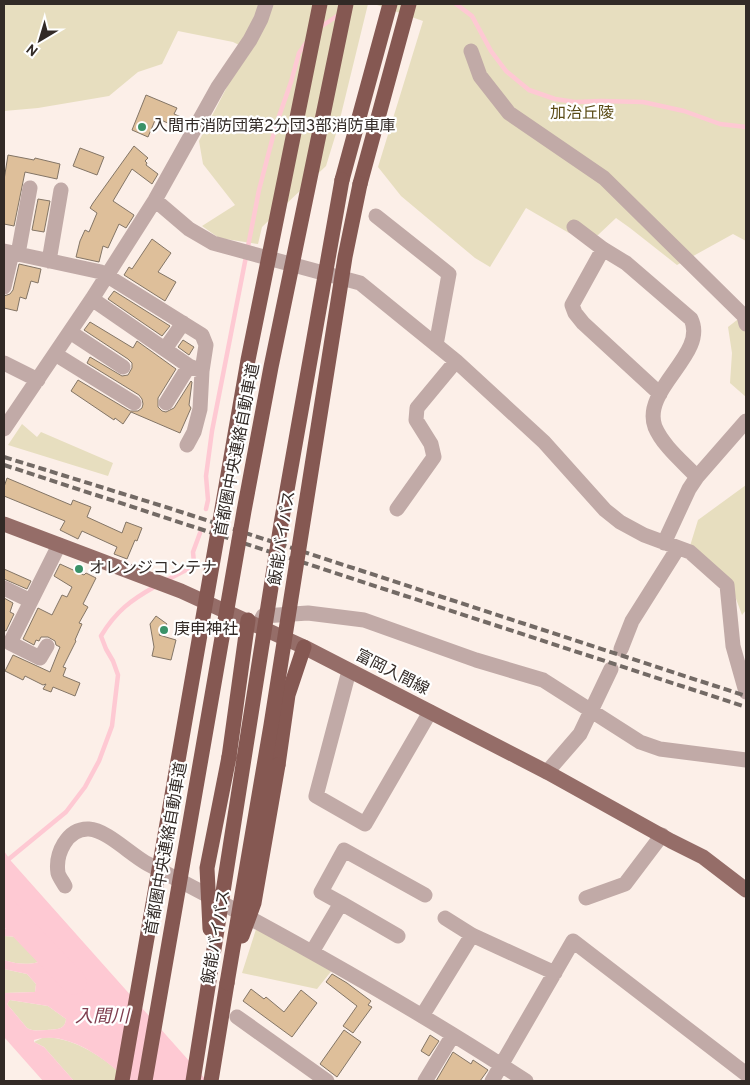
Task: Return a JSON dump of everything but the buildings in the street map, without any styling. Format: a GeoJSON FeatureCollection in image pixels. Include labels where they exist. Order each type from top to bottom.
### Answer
{"type":"FeatureCollection","features":[{"type":"Feature","properties":{"kind":"highway","name":"首都圏中央連絡自動車道"},"geometry":{"type":"LineString","coordinates":[[122,1081],[248,360],[320,4]]}},
{"type":"Feature","properties":{"kind":"highway","name":"首都圏中央連絡自動車道"},"geometry":{"type":"LineString","coordinates":[[145,1081],[271,367],[346,4]]}},
{"type":"Feature","properties":{"kind":"highway","name":"飯能バイパス"},"geometry":{"type":"LineString","coordinates":[[212,1081],[271,725],[345,257],[360,184],[409,4]]}},
{"type":"Feature","properties":{"kind":"highway","name":"飯能バイパス"},"geometry":{"type":"LineString","coordinates":[[193,1081],[279,534],[342,180],[389,8]]}},
{"type":"Feature","properties":{"kind":"highway"},"geometry":{"type":"LineString","coordinates":[[212,960],[207,868],[253,623]]}},
{"type":"Feature","properties":{"kind":"highway"},"geometry":{"type":"LineString","coordinates":[[229,972],[254,903],[288,695],[304,647]]}},
{"type":"Feature","properties":{"kind":"main road","name":"富岡入間線"},"geometry":{"type":"LineString","coordinates":[[4,524],[171,587],[304,647],[547,772],[703,857],[746,890]]}},
{"type":"Feature","properties":{"kind":"street"},"geometry":{"type":"LineString","coordinates":[[4,429],[56,354],[155,200],[218,87],[250,40],[261,19],[266,4]]}},
{"type":"Feature","properties":{"kind":"street"},"geometry":{"type":"LineString","coordinates":[[471,51],[480,76],[509,113],[604,178],[744,316],[746,324]]}},
{"type":"Feature","properties":{"kind":"street"},"geometry":{"type":"LineString","coordinates":[[4,287],[11,253],[30,188]]}},
{"type":"Feature","properties":{"kind":"street"},"geometry":{"type":"LineString","coordinates":[[49,261],[61,190]]}},
{"type":"Feature","properties":{"kind":"street"},"geometry":{"type":"LineString","coordinates":[[155,200],[189,228],[213,243],[360,283],[456,361],[544,442],[605,510],[620,522],[644,535],[690,552],[727,585],[733,646],[745,685]]}},
{"type":"Feature","properties":{"kind":"street"},"geometry":{"type":"LineString","coordinates":[[376,216],[450,274],[436,345]]}},
{"type":"Feature","properties":{"kind":"street"},"geometry":{"type":"LineString","coordinates":[[574,227],[603,249],[626,263],[691,319],[695,328],[690,345],[660,394],[654,412],[655,426],[663,441],[697,477]]}},
{"type":"Feature","properties":{"kind":"street"},"geometry":{"type":"LineString","coordinates":[[603,249],[572,305],[575,313],[583,323],[660,394]]}},
{"type":"Feature","properties":{"kind":"street"},"geometry":{"type":"LineString","coordinates":[[11,253],[101,272],[202,335],[206,345],[196,368],[166,403]]}},
{"type":"Feature","properties":{"kind":"street"},"geometry":{"type":"LineString","coordinates":[[92,299],[196,368]]}},
{"type":"Feature","properties":{"kind":"street"},"geometry":{"type":"LineString","coordinates":[[165,349],[183,323]]}},
{"type":"Feature","properties":{"kind":"street"},"geometry":{"type":"LineString","coordinates":[[70,332],[123,367]]}},
{"type":"Feature","properties":{"kind":"street"},"geometry":{"type":"LineString","coordinates":[[56,354],[134,403]]}},
{"type":"Feature","properties":{"kind":"street"},"geometry":{"type":"LineString","coordinates":[[397,509],[434,457],[431,444],[416,420],[418,408],[456,361]]}},
{"type":"Feature","properties":{"kind":"street"},"geometry":{"type":"LineString","coordinates":[[4,363],[38,380]]}},
{"type":"Feature","properties":{"kind":"street"},"geometry":{"type":"LineString","coordinates":[[186,445],[194,432],[200,409],[196,368]]}},
{"type":"Feature","properties":{"kind":"street"},"geometry":{"type":"LineString","coordinates":[[621,649],[632,621],[671,545],[689,489],[697,477],[746,421]]}},
{"type":"Feature","properties":{"kind":"street"},"geometry":{"type":"LineString","coordinates":[[47,646],[40,658],[10,643],[59,545]]}},
{"type":"Feature","properties":{"kind":"street"},"geometry":{"type":"LineString","coordinates":[[4,588],[31,601]]}},
{"type":"Feature","properties":{"kind":"street"},"geometry":{"type":"LineString","coordinates":[[253,623],[263,616],[308,613],[364,620],[476,660],[543,680],[640,742],[660,749],[746,760]]}},
{"type":"Feature","properties":{"kind":"street"},"geometry":{"type":"LineString","coordinates":[[547,772],[580,734],[610,669]]}},
{"type":"Feature","properties":{"kind":"street"},"geometry":{"type":"LineString","coordinates":[[349,671],[316,796],[365,824],[430,712]]}},
{"type":"Feature","properties":{"kind":"street"},"geometry":{"type":"LineString","coordinates":[[65,886],[58,874],[58,860],[62,845],[71,835],[82,830],[91,829],[104,835],[143,861],[312,952],[422,1016],[526,1081]]}},
{"type":"Feature","properties":{"kind":"street"},"geometry":{"type":"LineString","coordinates":[[586,898],[625,884],[662,835]]}},
{"type":"Feature","properties":{"kind":"street"},"geometry":{"type":"LineString","coordinates":[[398,936],[321,892],[344,850],[425,895]]}},
{"type":"Feature","properties":{"kind":"street"},"geometry":{"type":"LineString","coordinates":[[312,952],[341,903]]}},
{"type":"Feature","properties":{"kind":"street"},"geometry":{"type":"LineString","coordinates":[[445,918],[472,935],[555,973]]}},
{"type":"Feature","properties":{"kind":"street"},"geometry":{"type":"LineString","coordinates":[[422,1016],[472,935]]}},
{"type":"Feature","properties":{"kind":"street"},"geometry":{"type":"LineString","coordinates":[[492,1081],[573,942],[746,1074]]}},
{"type":"Feature","properties":{"kind":"street"},"geometry":{"type":"LineString","coordinates":[[237,1016],[327,1081]]}},
{"type":"Feature","properties":{"kind":"street"},"geometry":{"type":"LineString","coordinates":[[425,1081],[453,1035]]}},
{"type":"Feature","properties":{"kind":"green space"},"geometry":{"type":"Polygon","coordinates":[[[4,4],[368,4],[338,127],[326,166],[262,227],[258,244],[219,238],[202,226],[235,205],[203,164],[199,141],[230,81],[251,51],[233,42],[178,31],[162,64],[138,72],[109,96],[38,108],[4,111],[4,4]]]}},
{"type":"Feature","properties":{"kind":"green space","name":"加治丘陵"},"geometry":{"type":"Polygon","coordinates":[[[374,4],[746,4],[746,241],[733,234],[677,265],[616,218],[598,235],[569,233],[526,208],[490,267],[475,258],[401,196],[378,167],[423,21],[374,4]]]}},
{"type":"Feature","properties":{"kind":"green space"},"geometry":{"type":"Polygon","coordinates":[[[746,313],[746,397],[730,383],[732,353],[728,327],[746,313]]]}},
{"type":"Feature","properties":{"kind":"green space"},"geometry":{"type":"Polygon","coordinates":[[[22,424],[37,437],[41,432],[113,463],[108,476],[8,445],[22,424]]]}},
{"type":"Feature","properties":{"kind":"green space"},"geometry":{"type":"Polygon","coordinates":[[[746,485],[746,610],[742,615],[732,588],[690,546],[698,520],[746,485]]]}},
{"type":"Feature","properties":{"kind":"green space"},"geometry":{"type":"Polygon","coordinates":[[[257,926],[333,969],[317,989],[242,973],[257,926]]]}},
{"type":"Feature","properties":{"kind":"green space"},"geometry":{"type":"Polygon","coordinates":[[[4,936],[25,937],[40,942],[52,952],[52,957],[28,964],[4,960],[4,936]]]}},
{"type":"Feature","properties":{"kind":"green space"},"geometry":{"type":"Polygon","coordinates":[[[4,969],[27,974],[36,984],[35,992],[4,993],[4,969]]]}},
{"type":"Feature","properties":{"kind":"green space"},"geometry":{"type":"Polygon","coordinates":[[[10,1000],[48,1006],[66,1019],[65,1023],[57,1029],[37,1030],[27,1028],[7,1004],[10,1000]]]}},
{"type":"Feature","properties":{"kind":"green space"},"geometry":{"type":"Polygon","coordinates":[[[44,1037],[56,1038],[79,1045],[100,1057],[128,1081],[74,1081],[44,1047],[34,1042],[44,1037]]]}},
{"type":"Feature","properties":{"kind":"water","name":"入間川"},"geometry":{"type":"Polygon","coordinates":[[[4,851],[207,1081],[128,1081],[109,1064],[85,1048],[72,1042],[46,1038],[34,1040],[34,1042],[44,1047],[74,1081],[43,1081],[4,1037],[4,993],[35,992],[36,984],[27,974],[4,969],[4,960],[23,964],[34,963],[52,957],[52,952],[40,942],[30,938],[4,936],[4,929],[7,929],[8,926],[4,916],[4,851]],[[10,1000],[7,1004],[27,1028],[47,1030],[62,1027],[66,1019],[48,1006],[10,1000]]]}},
{"type":"Feature","properties":{"kind":"waterway"},"geometry":{"type":"LineString","coordinates":[[456,4],[472,16],[491,51],[506,71],[529,90],[555,99],[575,102],[643,102],[684,111],[720,124],[746,127]]}},
{"type":"Feature","properties":{"kind":"waterway"},"geometry":{"type":"LineString","coordinates":[[319,28],[340,14]]}},
{"type":"Feature","properties":{"kind":"waterway"},"geometry":{"type":"LineString","coordinates":[[206,509],[208,500],[206,476],[212,431],[259,190],[276,125],[299,53],[306,43]]}},
{"type":"Feature","properties":{"kind":"waterway"},"geometry":{"type":"LineString","coordinates":[[165,581],[188,569],[194,563],[193,552],[200,533]]}},
{"type":"Feature","properties":{"kind":"waterway"},"geometry":{"type":"LineString","coordinates":[[4,863],[66,812],[85,787],[99,761],[112,726],[118,675],[101,636],[112,620],[125,607],[156,586]]}},
{"type":"Feature","properties":{"kind":"waterway","name":"入間川"},"geometry":{"type":"LineString","coordinates":[[4,909],[74,982]]}},
{"type":"Feature","properties":{"kind":"railway"},"geometry":{"type":"LineString","coordinates":[[4,457],[172,509],[746,696]]}},
{"type":"Feature","properties":{"kind":"railway"},"geometry":{"type":"LineString","coordinates":[[4,465],[746,707]]}},
{"type":"Feature","properties":{"kind":"place","name":"入間市消防団第2分団3部消防車庫"},"geometry":{"type":"Point","coordinates":[142,127]}},
{"type":"Feature","properties":{"kind":"place","name":"オレンジコンテナ"},"geometry":{"type":"Point","coordinates":[79,569]}},
{"type":"Feature","properties":{"kind":"place","name":"庚申神社"},"geometry":{"type":"Point","coordinates":[164,630]}}]}
